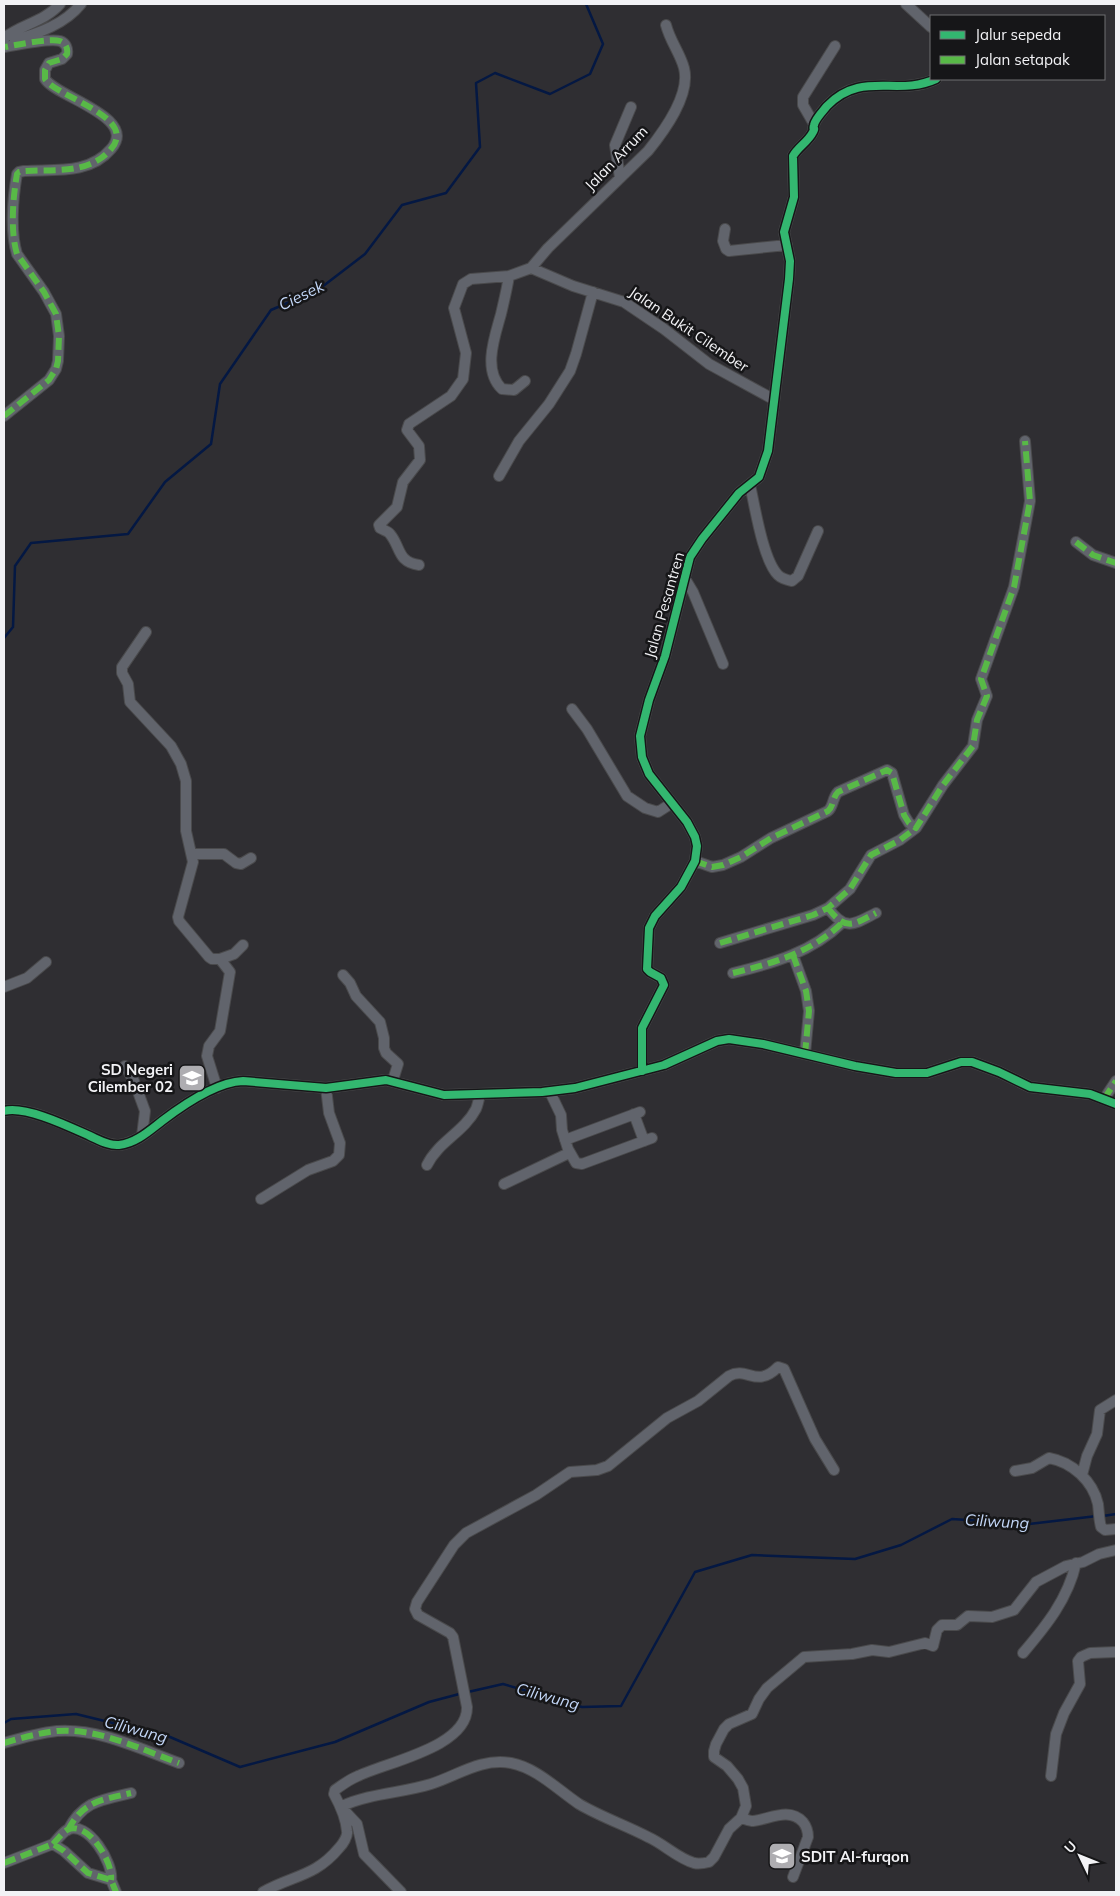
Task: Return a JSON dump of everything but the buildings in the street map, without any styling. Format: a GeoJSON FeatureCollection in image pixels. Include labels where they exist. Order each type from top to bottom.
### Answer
{"type":"FeatureCollection","features":[{"type":"Feature","properties":{"kind":"street"},"geometry":{"type":"LineString","coordinates":[[4,44],[17,30],[43,19],[60,4]]}},
{"type":"Feature","properties":{"kind":"street"},"geometry":{"type":"LineString","coordinates":[[4,44],[45,30],[70,16],[81,4]]}},
{"type":"Feature","properties":{"kind":"street"},"geometry":{"type":"LineString","coordinates":[[906,4],[930,26]]}},
{"type":"Feature","properties":{"kind":"street","name":"Jalan Arrum"},"geometry":{"type":"LineString","coordinates":[[531,268],[548,248],[640,159],[656,140],[674,110],[683,92],[684,67],[669,36],[666,25]]}},
{"type":"Feature","properties":{"kind":"street"},"geometry":{"type":"LineString","coordinates":[[4,44],[51,41],[60,41],[64,44],[67,48],[67,54],[62,59],[48,63],[45,70],[45,79],[54,88],[92,108],[112,124],[116,132],[116,143],[111,150],[83,167],[73,170],[24,171],[17,174],[14,222],[15,247],[17,254],[44,292],[56,314],[59,336],[58,361],[56,369],[49,380],[4,416]]}},
{"type":"Feature","properties":{"kind":"street"},"geometry":{"type":"LineString","coordinates":[[814,124],[803,104],[803,97],[835,46]]}},
{"type":"Feature","properties":{"kind":"street","name":"Jalan Pesantren"},"geometry":{"type":"LineString","coordinates":[[695,861],[696,846],[693,833],[684,817],[649,774],[642,758],[639,741],[649,700],[665,656],[690,557],[739,493],[760,475],[768,452],[789,279],[790,261],[784,226],[794,197],[793,156],[813,132],[814,124],[834,100],[855,87],[917,85],[933,80]]}},
{"type":"Feature","properties":{"kind":"street"},"geometry":{"type":"LineString","coordinates":[[620,178],[615,145],[631,108]]}},
{"type":"Feature","properties":{"kind":"street"},"geometry":{"type":"LineString","coordinates":[[725,229],[723,241],[726,249],[729,250],[787,245]]}},
{"type":"Feature","properties":{"kind":"street"},"geometry":{"type":"LineString","coordinates":[[419,565],[413,564],[404,558],[392,536],[378,526],[396,508],[402,482],[420,460],[419,448],[407,430],[408,426],[410,422],[451,396],[459,388],[463,379],[466,353],[454,308],[462,285],[471,279],[508,276],[531,268]]}},
{"type":"Feature","properties":{"kind":"street","name":"Jalan Bukit Cilember"},"geometry":{"type":"LineString","coordinates":[[531,268],[573,286],[616,299],[634,308],[709,364],[773,400]]}},
{"type":"Feature","properties":{"kind":"street"},"geometry":{"type":"LineString","coordinates":[[508,276],[506,294],[491,349],[492,365],[497,383],[502,389],[515,389],[525,381]]}},
{"type":"Feature","properties":{"kind":"street"},"geometry":{"type":"LineString","coordinates":[[499,476],[519,442],[549,404],[570,371],[593,292]]}},
{"type":"Feature","properties":{"kind":"street"},"geometry":{"type":"LineString","coordinates":[[720,943],[813,915],[828,908],[850,889],[871,855],[900,840],[916,828],[943,785],[973,746],[977,720],[987,699],[987,690],[981,679],[1014,586],[1030,501],[1025,441]]}},
{"type":"Feature","properties":{"kind":"street"},"geometry":{"type":"LineString","coordinates":[[750,485],[768,556],[780,578],[790,581],[795,580],[818,531]]}},
{"type":"Feature","properties":{"kind":"street"},"geometry":{"type":"LineString","coordinates":[[1076,542],[1093,555],[1116,563]]}},
{"type":"Feature","properties":{"kind":"street"},"geometry":{"type":"LineString","coordinates":[[684,577],[693,592],[723,664]]}},
{"type":"Feature","properties":{"kind":"street"},"geometry":{"type":"LineString","coordinates":[[146,632],[121,671],[128,684],[129,700],[133,707],[171,746],[181,764],[186,781],[186,832],[194,862],[180,910],[179,921],[212,959],[220,959],[234,954],[244,945]]}},
{"type":"Feature","properties":{"kind":"street"},"geometry":{"type":"LineString","coordinates":[[572,708],[630,800],[658,812],[672,803]]}},
{"type":"Feature","properties":{"kind":"street"},"geometry":{"type":"LineString","coordinates":[[642,1071],[642,1028],[664,985],[661,978],[650,972],[647,968],[648,931],[655,916],[680,889],[695,861],[708,866],[718,867],[741,858],[771,838],[828,811],[832,808],[834,796],[838,792],[887,770],[892,774],[906,819],[916,828]]}},
{"type":"Feature","properties":{"kind":"street"},"geometry":{"type":"LineString","coordinates":[[193,854],[224,854],[236,863],[241,864],[251,858]]}},
{"type":"Feature","properties":{"kind":"street"},"geometry":{"type":"LineString","coordinates":[[828,908],[836,919],[842,923],[853,923],[876,913]]}},
{"type":"Feature","properties":{"kind":"street"},"geometry":{"type":"LineString","coordinates":[[733,973],[764,966],[793,955],[821,941],[842,923]]}},
{"type":"Feature","properties":{"kind":"street"},"geometry":{"type":"LineString","coordinates":[[793,955],[806,991],[809,1011],[805,1054]]}},
{"type":"Feature","properties":{"kind":"street"},"geometry":{"type":"LineString","coordinates":[[217,1088],[207,1054],[209,1046],[220,1031],[230,977],[229,969],[220,959]]}},
{"type":"Feature","properties":{"kind":"street"},"geometry":{"type":"LineString","coordinates":[[4,987],[27,978],[46,962]]}},
{"type":"Feature","properties":{"kind":"street"},"geometry":{"type":"LineString","coordinates":[[343,975],[350,983],[356,996],[380,1022],[386,1054],[398,1064],[393,1080]]}},
{"type":"Feature","properties":{"kind":"street"},"geometry":{"type":"LineString","coordinates":[[4,1111],[16,1110],[33,1114],[112,1144],[126,1144],[142,1136],[176,1110],[232,1082],[243,1081],[326,1088],[393,1080],[439,1094],[550,1092],[575,1088],[642,1071],[680,1059],[723,1040],[754,1042],[855,1066],[908,1074],[932,1073],[958,1063],[972,1062],[1000,1072],[1027,1086],[1085,1093],[1116,1104]]}},
{"type":"Feature","properties":{"kind":"street"},"geometry":{"type":"LineString","coordinates":[[124,1066],[134,1081],[145,1111],[142,1136]]}},
{"type":"Feature","properties":{"kind":"street"},"geometry":{"type":"LineString","coordinates":[[1104,1099],[1116,1081]]}},
{"type":"Feature","properties":{"kind":"street"},"geometry":{"type":"LineString","coordinates":[[261,1199],[308,1170],[333,1161],[339,1155],[340,1143],[328,1113],[326,1088]]}},
{"type":"Feature","properties":{"kind":"street"},"geometry":{"type":"LineString","coordinates":[[550,1092],[561,1115],[562,1130],[565,1140],[570,1154],[576,1163],[582,1164],[648,1139],[637,1113],[565,1140]]}},
{"type":"Feature","properties":{"kind":"street"},"geometry":{"type":"LineString","coordinates":[[427,1166],[432,1155],[470,1117],[478,1105],[480,1094]]}},
{"type":"Feature","properties":{"kind":"street"},"geometry":{"type":"LineString","coordinates":[[504,1184],[570,1154]]}},
{"type":"Feature","properties":{"kind":"street"},"geometry":{"type":"LineString","coordinates":[[401,1892],[364,1854],[357,1824],[342,1808],[334,1794],[335,1790],[358,1776],[414,1756],[432,1747],[453,1734],[466,1717],[467,1707],[454,1637],[418,1615],[415,1609],[417,1602],[459,1540],[483,1523],[536,1495],[570,1472],[597,1470],[608,1466],[667,1418],[698,1401],[732,1374],[762,1378],[772,1374],[778,1368],[784,1369],[815,1439],[834,1470]]}},
{"type":"Feature","properties":{"kind":"street"},"geometry":{"type":"LineString","coordinates":[[1082,1475],[1087,1456],[1097,1434],[1100,1410],[1116,1400]]}},
{"type":"Feature","properties":{"kind":"street"},"geometry":{"type":"LineString","coordinates":[[1015,1471],[1032,1468],[1049,1458],[1067,1465],[1082,1475],[1093,1489],[1098,1503],[1100,1525],[1105,1530],[1116,1529]]}},
{"type":"Feature","properties":{"kind":"street"},"geometry":{"type":"LineString","coordinates":[[342,1808],[342,1806],[366,1797],[431,1784],[476,1765],[507,1763],[536,1773],[580,1804],[650,1837],[675,1854],[694,1863],[706,1863],[713,1859],[729,1829],[741,1818],[746,1806],[743,1788],[736,1775],[714,1757],[716,1744],[727,1726],[752,1714],[767,1688],[800,1660],[810,1656],[839,1655],[872,1650],[889,1652],[926,1643],[933,1646],[937,1630],[942,1624],[957,1625],[968,1616],[992,1617],[1009,1612],[1021,1603],[1034,1584],[1066,1566],[1116,1550]]}},
{"type":"Feature","properties":{"kind":"street"},"geometry":{"type":"LineString","coordinates":[[1023,1653],[1052,1618],[1071,1582],[1076,1563]]}},
{"type":"Feature","properties":{"kind":"street"},"geometry":{"type":"LineString","coordinates":[[1051,1776],[1056,1734],[1064,1713],[1080,1684],[1078,1661],[1081,1657],[1090,1653],[1116,1652]]}},
{"type":"Feature","properties":{"kind":"street"},"geometry":{"type":"LineString","coordinates":[[4,1743],[58,1731],[80,1732],[106,1737],[179,1763]]}},
{"type":"Feature","properties":{"kind":"street"},"geometry":{"type":"LineString","coordinates":[[4,1863],[54,1844],[68,1830],[76,1815],[86,1806],[131,1793]]}},
{"type":"Feature","properties":{"kind":"street"},"geometry":{"type":"LineString","coordinates":[[263,1892],[288,1880],[312,1872],[329,1861],[348,1833],[342,1808]]}},
{"type":"Feature","properties":{"kind":"street"},"geometry":{"type":"LineString","coordinates":[[741,1818],[752,1821],[780,1815],[794,1815],[801,1820],[808,1831],[808,1837],[793,1878]]}},
{"type":"Feature","properties":{"kind":"street"},"geometry":{"type":"LineString","coordinates":[[68,1830],[78,1828],[89,1834],[108,1864],[111,1880],[116,1892]]}},
{"type":"Feature","properties":{"kind":"street"},"geometry":{"type":"LineString","coordinates":[[54,1844],[88,1873],[111,1880]]}},
{"type":"Feature","properties":{"kind":"waterway","name":"Ciesek"},"geometry":{"type":"LineString","coordinates":[[4,638],[13,627],[15,566],[31,543],[128,534],[165,482],[211,444],[220,384],[271,310],[318,290],[365,254],[402,205],[446,193],[480,147],[476,83],[495,73],[550,94],[590,74],[603,44],[586,4]]}},
{"type":"Feature","properties":{"kind":"waterway","name":"Ciliwung"},"geometry":{"type":"LineString","coordinates":[[1103,1516],[1116,1514]]}},
{"type":"Feature","properties":{"kind":"waterway","name":"Ciliwung"},"geometry":{"type":"LineString","coordinates":[[468,1692],[503,1684],[582,1707],[621,1706],[695,1572],[752,1555],[855,1559],[901,1545],[952,1519],[1029,1524],[1097,1516]]}},
{"type":"Feature","properties":{"kind":"waterway","name":"Ciliwung"},"geometry":{"type":"LineString","coordinates":[[4,1723],[11,1719],[76,1714],[170,1737],[240,1767],[335,1742],[429,1702],[463,1693]]}},
{"type":"Feature","properties":{"kind":"marked path"},"geometry":{"type":"LineString","coordinates":[[4,416],[49,380],[56,369],[58,361],[59,336],[56,314],[44,292],[17,254],[15,245],[13,214],[17,174],[24,171],[82,167],[102,157],[111,149],[117,138],[114,127],[105,118],[93,109],[52,86],[45,79],[45,70],[49,63],[62,59],[67,54],[67,48],[64,43],[49,40],[5,47]]}},
{"type":"Feature","properties":{"kind":"marked path"},"geometry":{"type":"LineString","coordinates":[[695,861],[712,867],[723,865],[741,857],[771,838],[828,811],[838,792],[887,770],[892,773],[904,815],[909,823],[916,828],[943,785],[973,746],[977,720],[987,696],[981,679],[1014,587],[1030,501],[1025,441]]}},
{"type":"Feature","properties":{"kind":"marked path"},"geometry":{"type":"LineString","coordinates":[[1076,542],[1093,555],[1116,563]]}},
{"type":"Feature","properties":{"kind":"marked path"},"geometry":{"type":"LineString","coordinates":[[720,943],[813,915],[828,908],[850,889],[871,855],[900,840],[916,828]]}},
{"type":"Feature","properties":{"kind":"marked path"},"geometry":{"type":"LineString","coordinates":[[828,908],[834,916],[850,924],[876,913]]}},
{"type":"Feature","properties":{"kind":"marked path"},"geometry":{"type":"LineString","coordinates":[[733,973],[792,955],[818,942],[842,923]]}},
{"type":"Feature","properties":{"kind":"marked path"},"geometry":{"type":"LineString","coordinates":[[793,955],[806,991],[809,1011],[805,1054]]}},
{"type":"Feature","properties":{"kind":"marked path"},"geometry":{"type":"LineString","coordinates":[[1104,1099],[1116,1081]]}},
{"type":"Feature","properties":{"kind":"marked path"},"geometry":{"type":"LineString","coordinates":[[4,1743],[44,1733],[73,1731],[104,1736],[179,1763]]}},
{"type":"Feature","properties":{"kind":"marked path"},"geometry":{"type":"LineString","coordinates":[[68,1830],[74,1820],[87,1807],[102,1800],[131,1793]]}},
{"type":"Feature","properties":{"kind":"marked path"},"geometry":{"type":"LineString","coordinates":[[53,1844],[67,1830],[75,1828],[83,1831],[91,1837],[104,1854],[111,1873],[111,1880]]}},
{"type":"Feature","properties":{"kind":"marked path"},"geometry":{"type":"LineString","coordinates":[[4,1863],[53,1844],[64,1851],[88,1873],[111,1880],[116,1892]]}},
{"type":"Feature","properties":{"kind":"cycle path"},"geometry":{"type":"LineString","coordinates":[[642,1071],[642,1028],[664,985],[661,978],[647,969],[649,928],[655,916],[681,887],[695,861],[697,846],[695,837],[687,822],[649,774],[642,757],[640,736],[649,700],[665,656],[690,557],[739,493],[759,477],[768,451],[789,279],[790,261],[784,232],[794,197],[793,156],[811,136],[819,115],[840,95],[853,89],[867,86],[907,86],[933,80]]}},
{"type":"Feature","properties":{"kind":"cycle path"},"geometry":{"type":"LineString","coordinates":[[4,1111],[13,1110],[35,1114],[112,1145],[119,1145],[131,1142],[142,1136],[200,1095],[233,1082],[243,1081],[326,1088],[386,1080],[444,1095],[542,1092],[575,1088],[664,1065],[717,1041],[729,1039],[763,1044],[855,1066],[896,1073],[927,1073],[961,1062],[972,1062],[999,1072],[1030,1087],[1090,1094],[1116,1104]]}},
{"type":"Feature","properties":{"kind":"place","name":"SD Negeri Cilember 02"},"geometry":{"type":"Point","coordinates":[192,1078]}},
{"type":"Feature","properties":{"kind":"place","name":"SDIT Al-furqon"},"geometry":{"type":"Point","coordinates":[782,1856]}}]}
